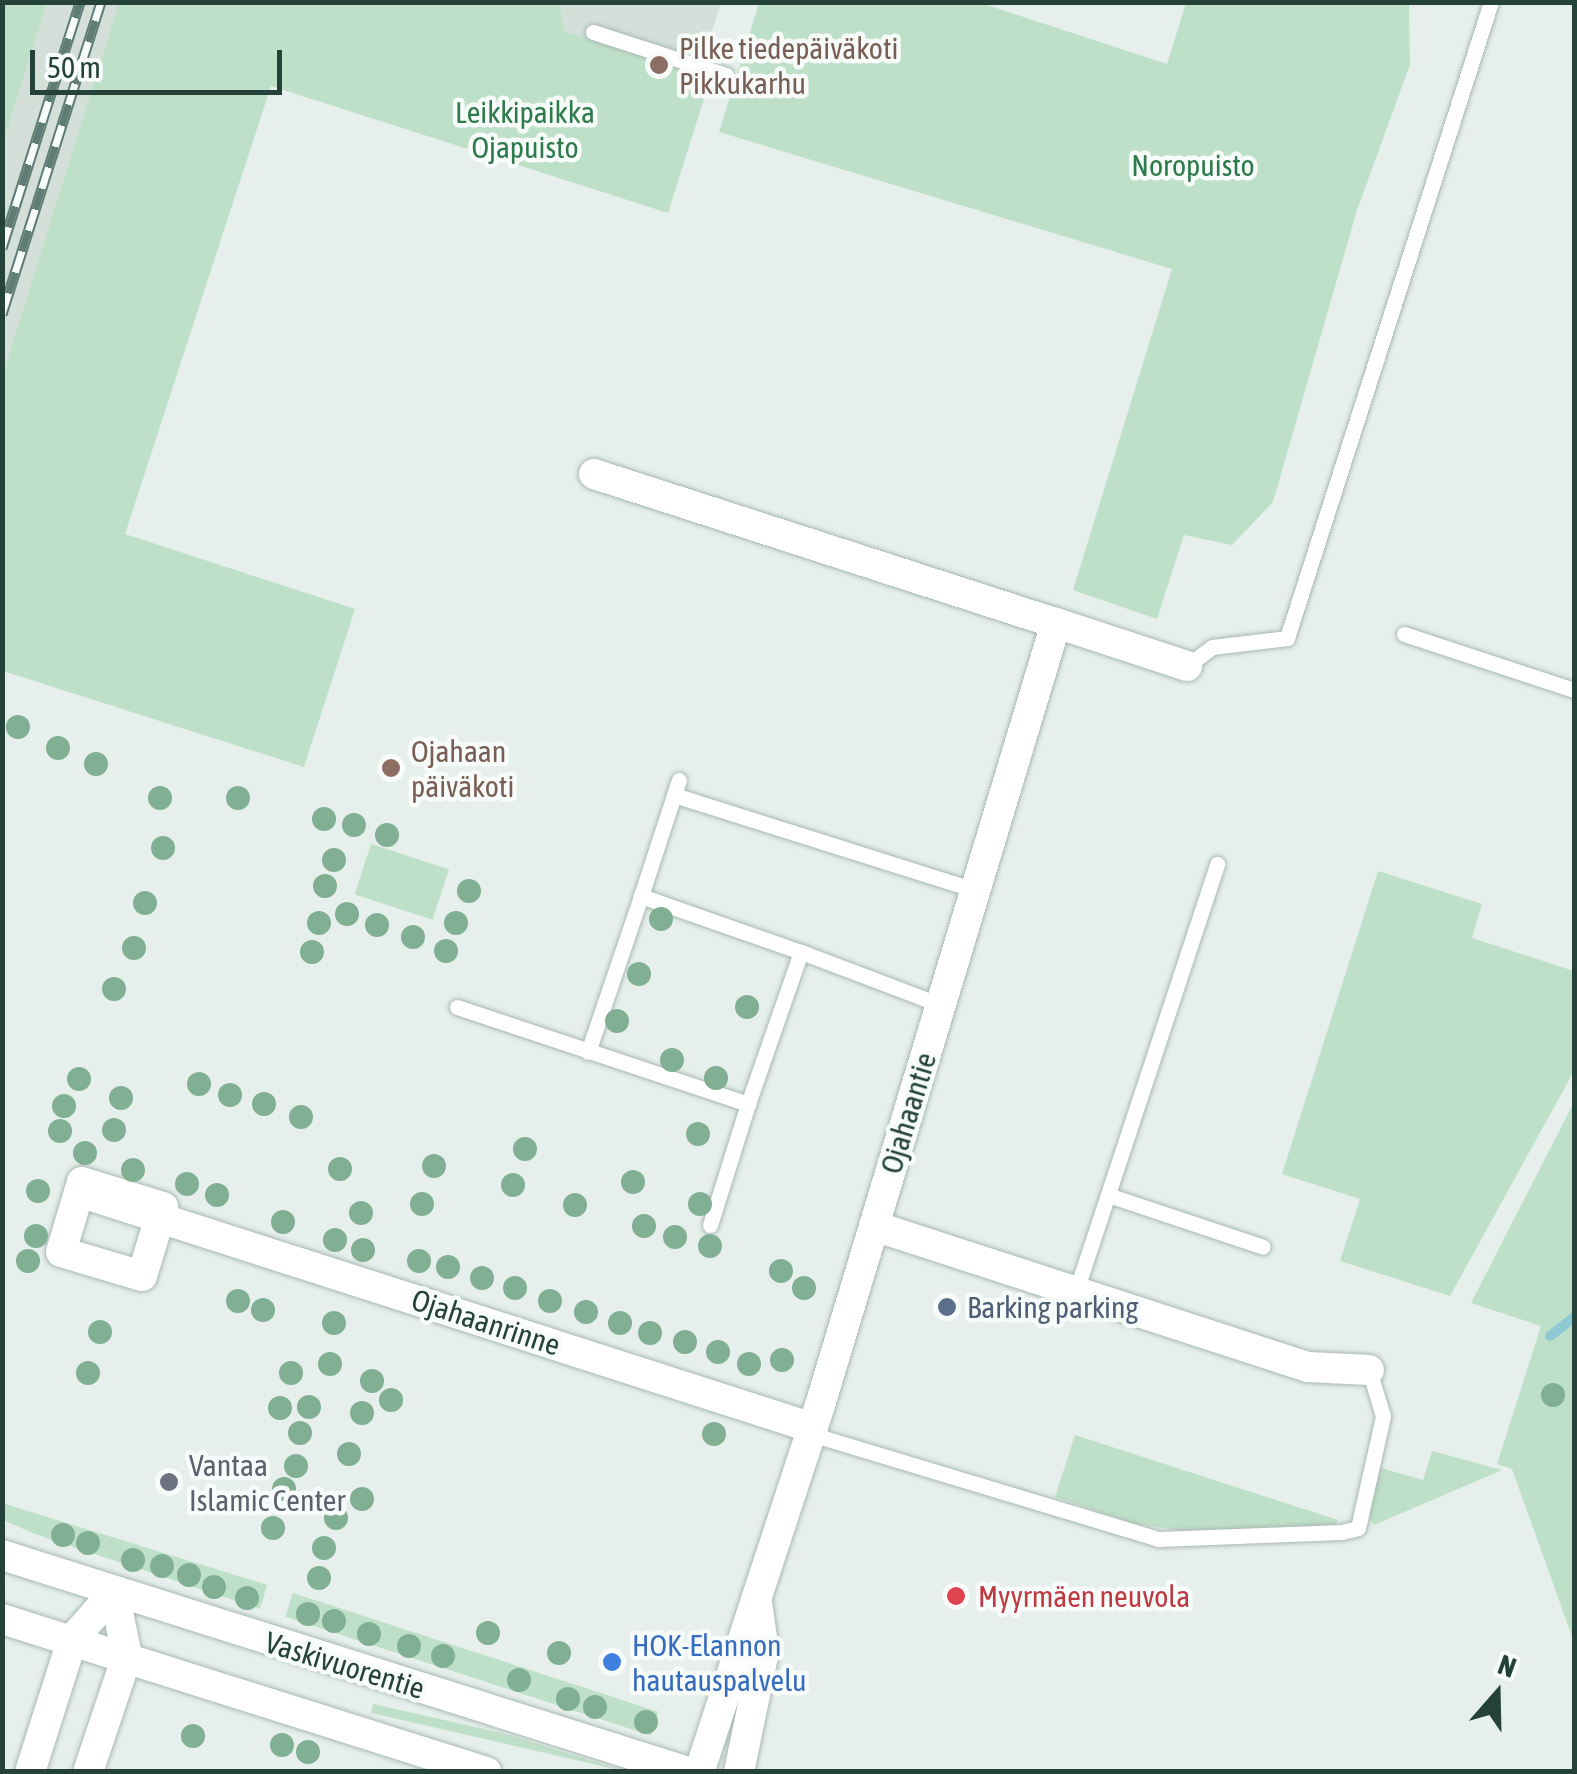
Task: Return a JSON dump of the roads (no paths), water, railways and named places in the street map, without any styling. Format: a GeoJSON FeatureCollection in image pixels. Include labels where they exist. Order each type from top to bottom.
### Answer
{"type":"FeatureCollection","features":[{"type":"Feature","properties":{"kind":"street"},"geometry":{"type":"LineString","coordinates":[[594,474],[1188,666]]}},
{"type":"Feature","properties":{"kind":"street","name":"Ojahaantie"},"geometry":{"type":"LineString","coordinates":[[698,1772],[758,1603],[812,1431],[1056,623]]}},
{"type":"Feature","properties":{"kind":"street","name":"Ojahaanrinne"},"geometry":{"type":"LineString","coordinates":[[160,1218],[142,1276],[61,1252],[79,1192],[160,1218],[812,1431]]}},
{"type":"Feature","properties":{"kind":"street"},"geometry":{"type":"LineString","coordinates":[[874,1226],[1308,1367],[1369,1370]]}},
{"type":"Feature","properties":{"kind":"street","name":"Vaskivuorentie"},"geometry":{"type":"LineString","coordinates":[[2,1555],[688,1772]]}},
{"type":"Feature","properties":{"kind":"street"},"geometry":{"type":"LineString","coordinates":[[30,1772],[72,1640],[114,1592]]}},
{"type":"Feature","properties":{"kind":"street"},"geometry":{"type":"LineString","coordinates":[[88,1772],[127,1656],[114,1592]]}},
{"type":"Feature","properties":{"kind":"street","name":"Ojahaantie"},"geometry":{"type":"LineString","coordinates":[[739,1772],[764,1651],[758,1603]]}},
{"type":"Feature","properties":{"kind":"street","name":"Vaskivuorentie"},"geometry":{"type":"LineString","coordinates":[[2,1618],[486,1772]]}},
{"type":"Feature","properties":{"kind":"lane"},"geometry":{"type":"LineString","coordinates":[[1188,666],[1212,646],[1287,638],[1491,2]]}},
{"type":"Feature","properties":{"kind":"lane"},"geometry":{"type":"LineString","coordinates":[[593,32],[726,76]]}},
{"type":"Feature","properties":{"kind":"lane"},"geometry":{"type":"LineString","coordinates":[[1404,634],[1574,690]]}},
{"type":"Feature","properties":{"kind":"lane"},"geometry":{"type":"LineString","coordinates":[[588,1052],[676,788],[976,890]]}},
{"type":"Feature","properties":{"kind":"lane"},"geometry":{"type":"LineString","coordinates":[[1076,1292],[1217,864]]}},
{"type":"Feature","properties":{"kind":"lane"},"geometry":{"type":"LineString","coordinates":[[641,896],[941,1005]]}},
{"type":"Feature","properties":{"kind":"lane"},"geometry":{"type":"LineString","coordinates":[[710,1225],[801,952]]}},
{"type":"Feature","properties":{"kind":"lane"},"geometry":{"type":"LineString","coordinates":[[457,1006],[748,1104]]}},
{"type":"Feature","properties":{"kind":"lane"},"geometry":{"type":"LineString","coordinates":[[1108,1196],[1263,1247]]}},
{"type":"Feature","properties":{"kind":"lane"},"geometry":{"type":"LineString","coordinates":[[812,1431],[1158,1539],[1342,1532],[1358,1528],[1383,1416],[1369,1370]]}},
{"type":"Feature","properties":{"kind":"waterway"},"geometry":{"type":"LineString","coordinates":[[1550,1336],[1574,1317]]}},
{"type":"Feature","properties":{"kind":"railway"},"geometry":{"type":"LineString","coordinates":[[2,248],[80,2]]}},
{"type":"Feature","properties":{"kind":"railway"},"geometry":{"type":"LineString","coordinates":[[2,314],[101,2]]}},
{"type":"Feature","properties":{"kind":"place","name":"Pilke tiedepäiväkoti Pikkukarhu"},"geometry":{"type":"Point","coordinates":[659,65]}},
{"type":"Feature","properties":{"kind":"place","name":"Ojahaan päiväkoti"},"geometry":{"type":"Point","coordinates":[391,768]}},
{"type":"Feature","properties":{"kind":"place","name":"Barking parking"},"geometry":{"type":"Point","coordinates":[947,1307]}},
{"type":"Feature","properties":{"kind":"place","name":"Vantaa Islamic Center"},"geometry":{"type":"Point","coordinates":[169,1482]}},
{"type":"Feature","properties":{"kind":"place","name":"Myyrmäen neuvola"},"geometry":{"type":"Point","coordinates":[956,1596]}},
{"type":"Feature","properties":{"kind":"place","name":"HOK-Elannon hautauspalvelu"},"geometry":{"type":"Point","coordinates":[612,1662]}},
{"type":"Feature","properties":{"kind":"park label","name":"Leikkipaikka Ojapuisto"},"geometry":{"type":"Point","coordinates":[525,129]}},
{"type":"Feature","properties":{"kind":"park label","name":"Noropuisto"},"geometry":{"type":"Point","coordinates":[1193,165]}}]}
